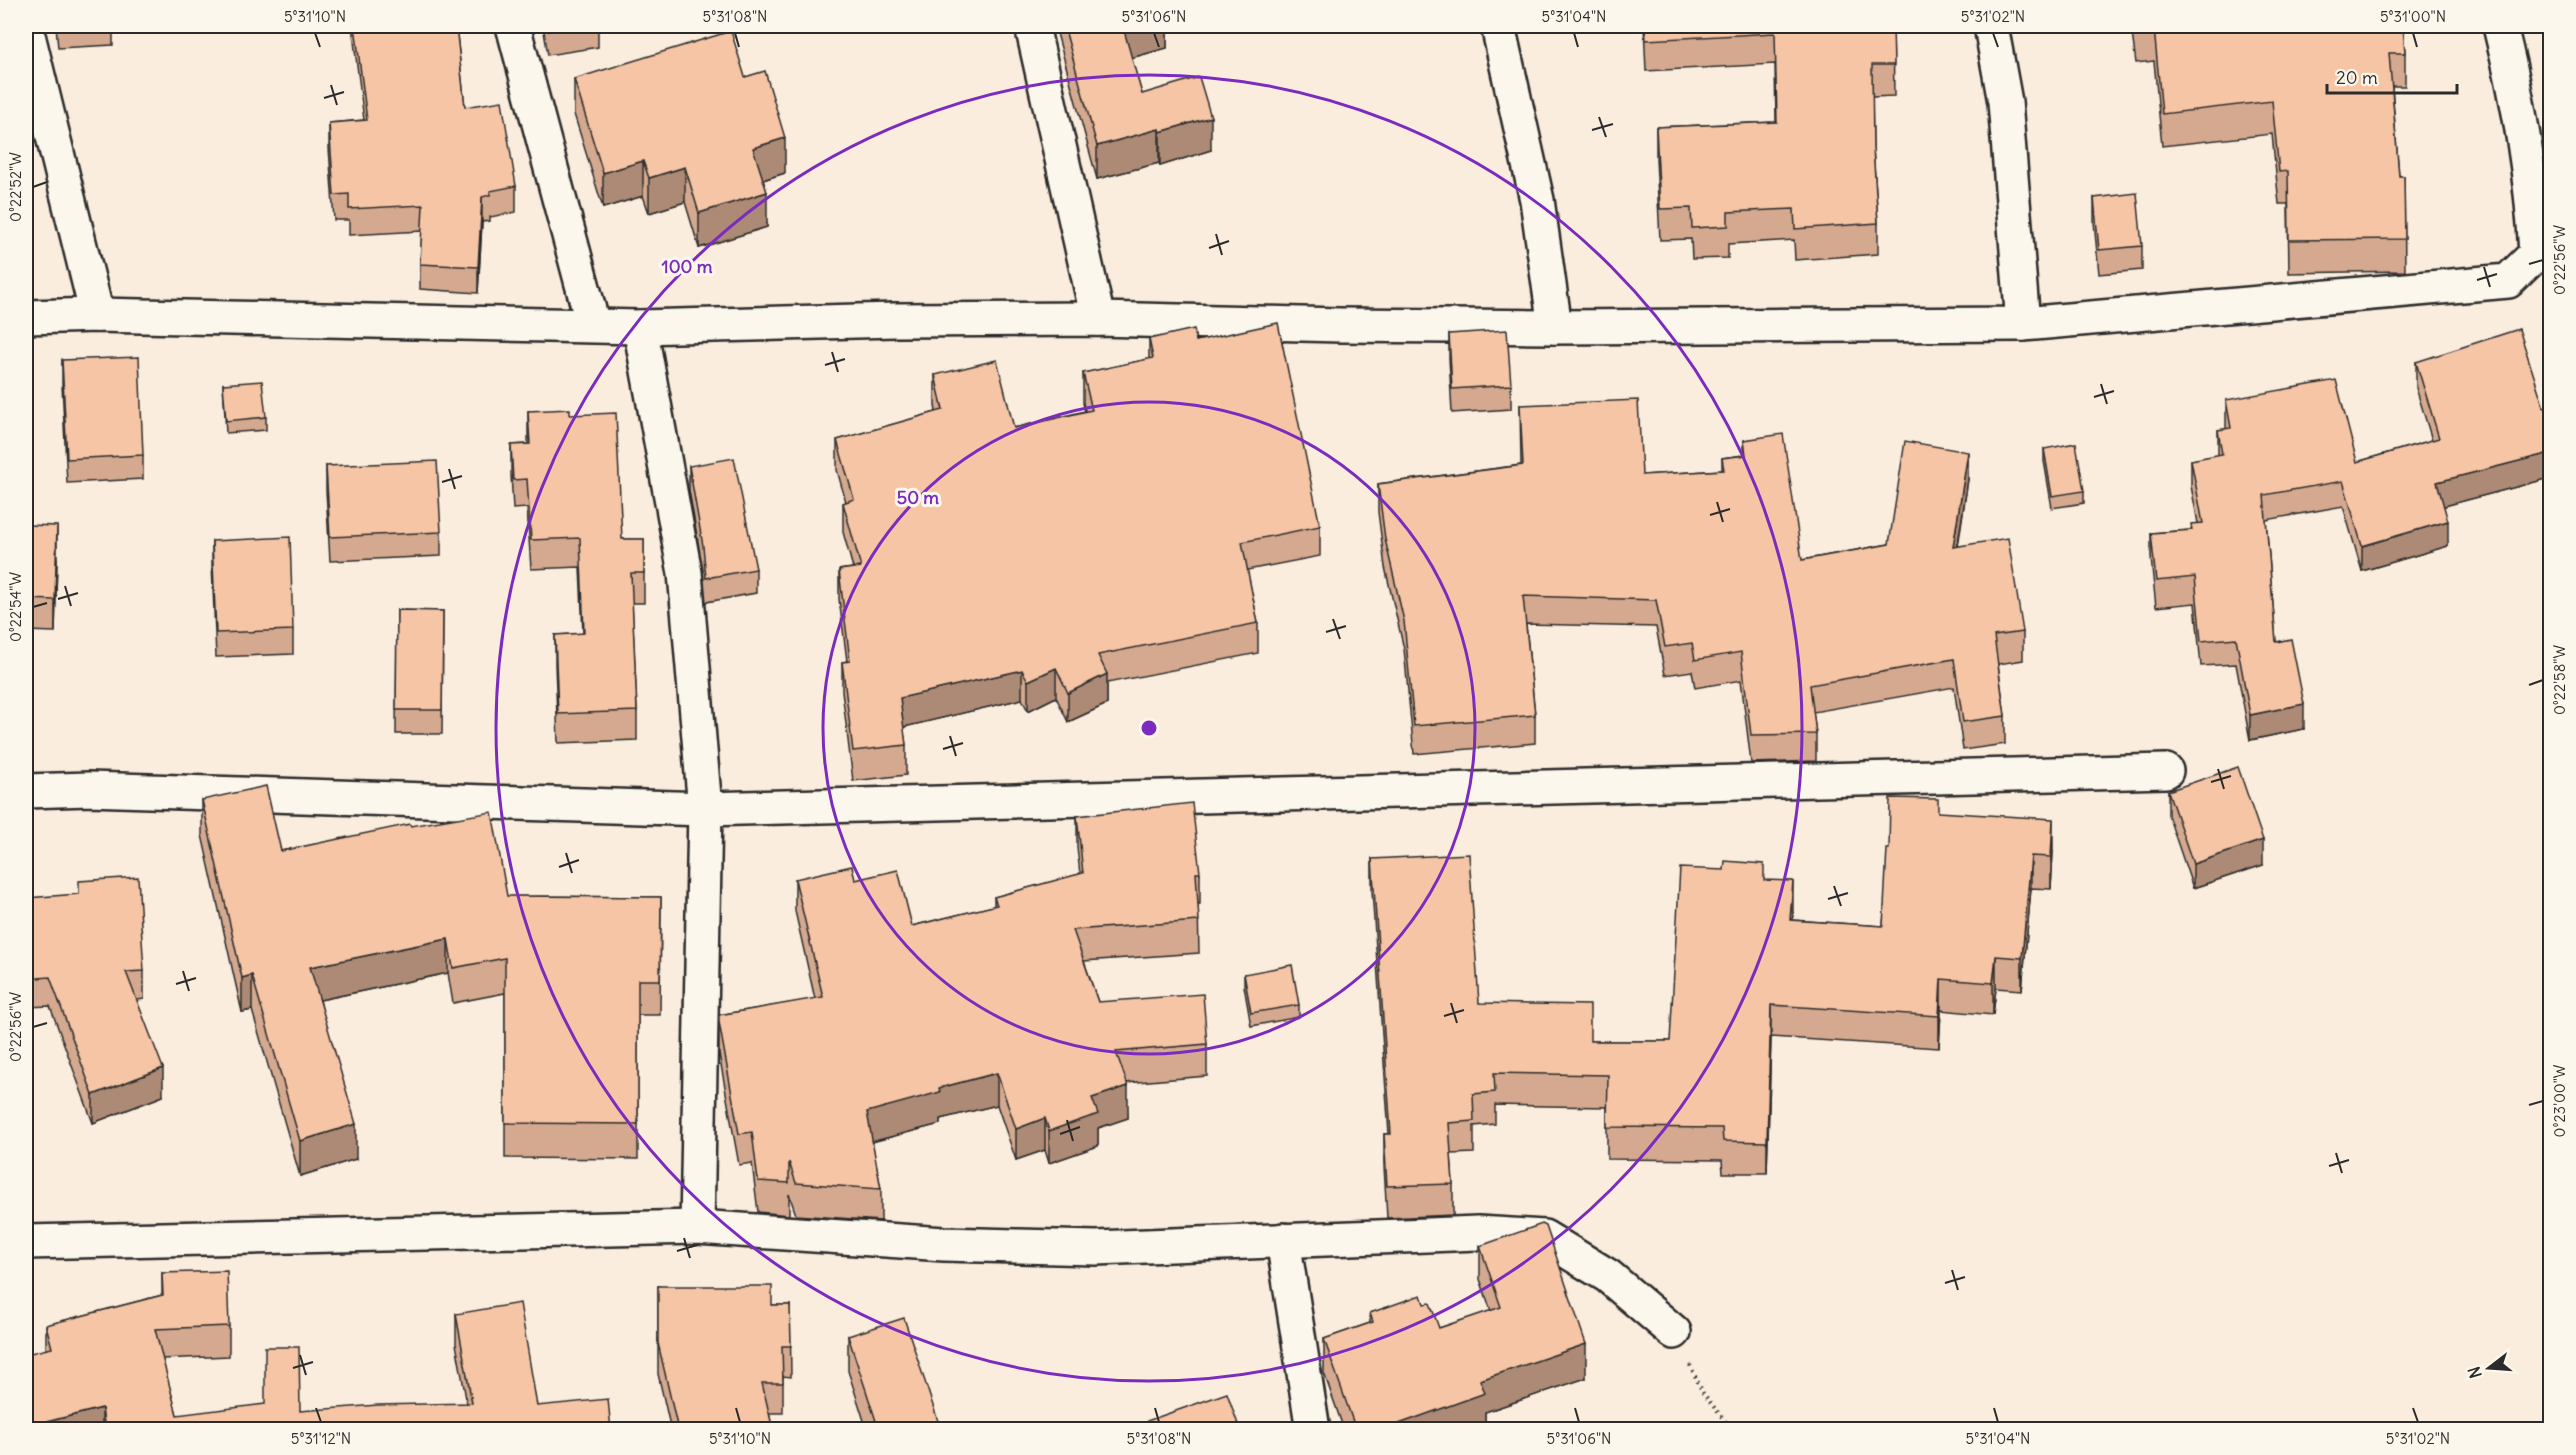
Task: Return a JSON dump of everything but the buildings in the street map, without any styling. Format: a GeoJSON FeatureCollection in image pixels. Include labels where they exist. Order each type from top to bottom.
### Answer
{"type":"FeatureCollection","features":[{"type":"Feature","properties":{"kind":"street"},"geometry":{"type":"LineString","coordinates":[[513,26],[593,325]]}},
{"type":"Feature","properties":{"kind":"street"},"geometry":{"type":"LineString","coordinates":[[1032,26],[1098,319]]}},
{"type":"Feature","properties":{"kind":"street"},"geometry":{"type":"LineString","coordinates":[[1498,26],[1537,200],[1555,327]]}},
{"type":"Feature","properties":{"kind":"street"},"geometry":{"type":"LineString","coordinates":[[1991,26],[2005,102],[2023,324]]}},
{"type":"Feature","properties":{"kind":"street"},"geometry":{"type":"LineString","coordinates":[[26,317],[97,315],[640,327],[895,320],[1098,319],[1555,327],[2023,324],[2508,281],[2536,254],[2533,196],[2514,82],[2500,26]]}},
{"type":"Feature","properties":{"kind":"street"},"geometry":{"type":"LineString","coordinates":[[26,27],[97,315]]}},
{"type":"Feature","properties":{"kind":"street"},"geometry":{"type":"LineString","coordinates":[[640,327],[685,573],[705,809],[697,1227]]}},
{"type":"Feature","properties":{"kind":"street"},"geometry":{"type":"LineString","coordinates":[[26,791],[101,789],[705,809],[2166,771]]}},
{"type":"Feature","properties":{"kind":"street"},"geometry":{"type":"LineString","coordinates":[[26,1242],[697,1227],[944,1244],[1096,1248],[1478,1233],[1544,1237],[1608,1276],[1674,1332]]}},
{"type":"Feature","properties":{"kind":"street"},"geometry":{"type":"LineString","coordinates":[[1283,1240],[1314,1430]]}},
{"type":"Feature","properties":{"kind":"path"},"geometry":{"type":"LineString","coordinates":[[1674,1332],[1703,1393],[1732,1430]]}}]}
